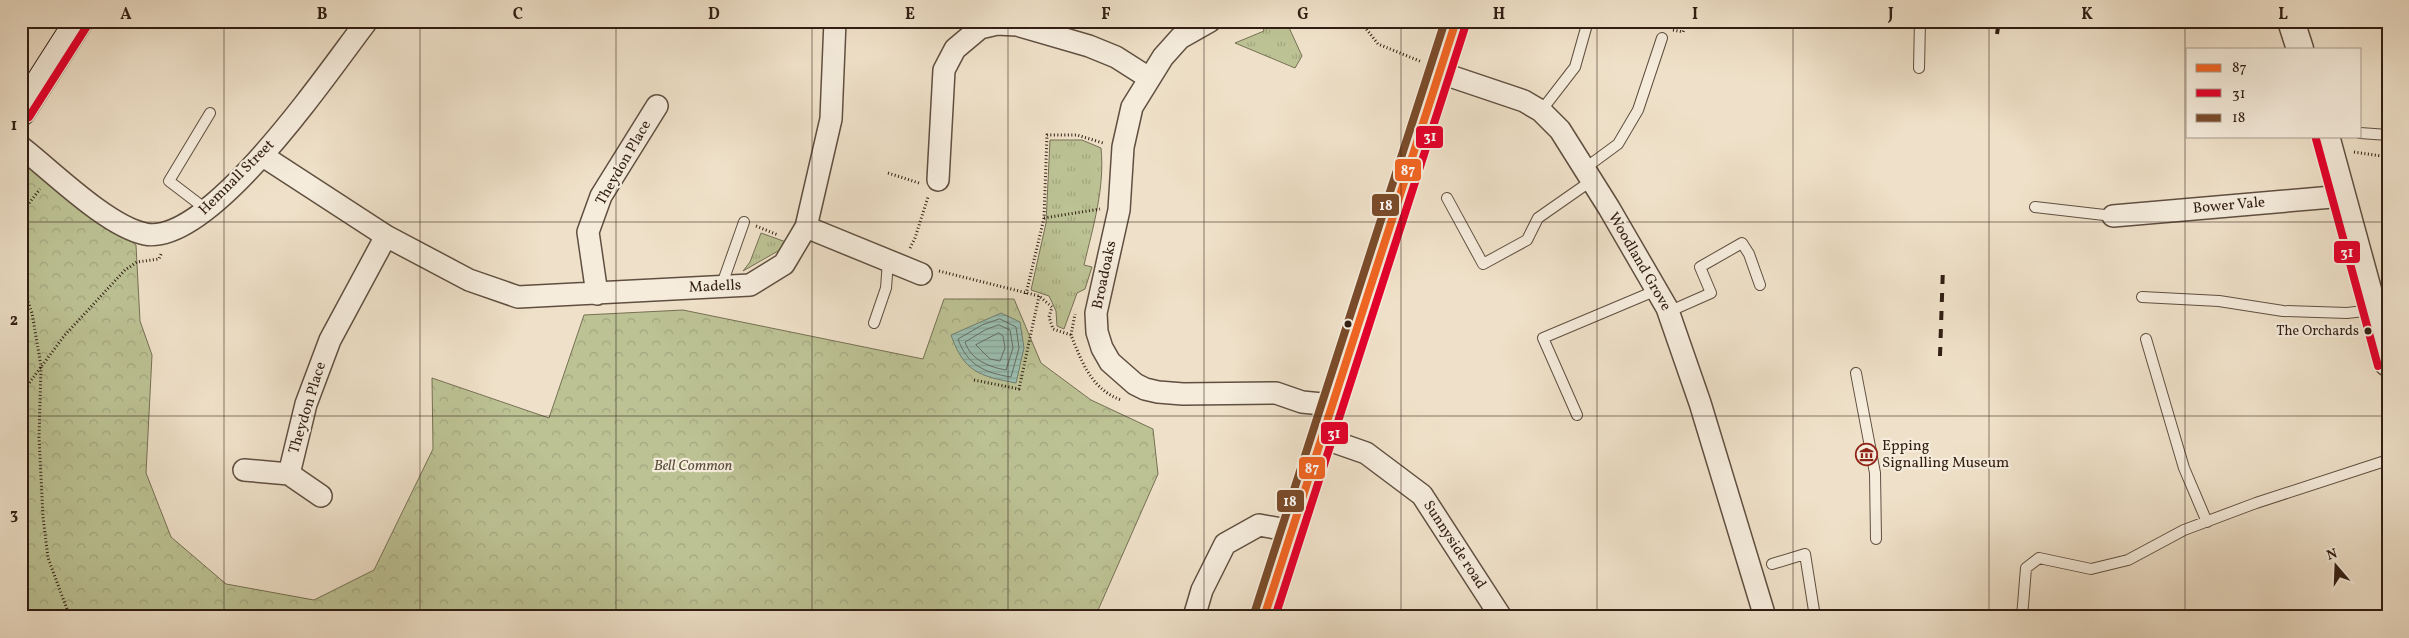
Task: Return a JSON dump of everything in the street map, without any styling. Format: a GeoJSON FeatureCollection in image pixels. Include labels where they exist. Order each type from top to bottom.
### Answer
{"type":"FeatureCollection","features":[{"type":"Feature","properties":{"kind":"main road"},"geometry":{"type":"LineString","coordinates":[[21,112],[79,21]]}},
{"type":"Feature","properties":{"kind":"street","name":"Hemnall Street"},"geometry":{"type":"LineString","coordinates":[[21,147],[96,207],[124,226],[146,234],[161,234],[178,229],[207,210],[263,156],[367,21]]}},
{"type":"Feature","properties":{"kind":"street","name":"Madells"},"geometry":{"type":"LineString","coordinates":[[597,294],[750,285],[784,264],[801,234],[831,119],[835,21]]}},
{"type":"Feature","properties":{"kind":"street","name":"Broadoaks"},"geometry":{"type":"LineString","coordinates":[[1210,21],[1180,38],[1162,57],[1132,107],[1123,144],[1119,210],[1096,318],[1097,332],[1102,348],[1122,374],[1135,384],[1158,392],[1276,393],[1302,402],[1332,405]]}},
{"type":"Feature","properties":{"kind":"street"},"geometry":{"type":"LineString","coordinates":[[1264,617],[1456,21]]}},
{"type":"Feature","properties":{"kind":"street"},"geometry":{"type":"LineString","coordinates":[[2291,21],[2300,48]]}},
{"type":"Feature","properties":{"kind":"street"},"geometry":{"type":"LineString","coordinates":[[933,183],[944,70],[948,60],[967,36],[980,28],[997,24],[1018,23],[1089,46],[1116,57],[1149,78]]}},
{"type":"Feature","properties":{"kind":"street","name":"Woodland Grove"},"geometry":{"type":"LineString","coordinates":[[1441,71],[1524,101],[1541,111],[1560,130],[1588,175],[1668,312],[1700,403],[1765,617]]}},
{"type":"Feature","properties":{"kind":"street","name":"Theydon Place"},"geometry":{"type":"LineString","coordinates":[[597,294],[588,232],[601,196],[657,106]]}},
{"type":"Feature","properties":{"kind":"street"},"geometry":{"type":"LineString","coordinates":[[2328,143],[2344,196],[2388,364]]}},
{"type":"Feature","properties":{"kind":"street"},"geometry":{"type":"LineString","coordinates":[[263,156],[386,236],[469,280],[518,297],[597,294]]}},
{"type":"Feature","properties":{"kind":"street","name":"Bower Vale"},"geometry":{"type":"LineString","coordinates":[[2113,216],[2344,196]]}},
{"type":"Feature","properties":{"kind":"street"},"geometry":{"type":"LineString","coordinates":[[801,234],[894,263],[921,274]]}},
{"type":"Feature","properties":{"kind":"street","name":"Theydon Place"},"geometry":{"type":"LineString","coordinates":[[288,474],[306,404],[330,340],[386,236]]}},
{"type":"Feature","properties":{"kind":"street","name":"Sunnyside road"},"geometry":{"type":"LineString","coordinates":[[1322,438],[1366,453],[1422,495],[1501,617]]}},
{"type":"Feature","properties":{"kind":"street","name":"Theydon Place"},"geometry":{"type":"LineString","coordinates":[[244,470],[288,474],[320,496]]}},
{"type":"Feature","properties":{"kind":"street"},"geometry":{"type":"LineString","coordinates":[[1194,617],[1202,590],[1225,544],[1259,525],[1292,530]]}},
{"type":"Feature","properties":{"kind":"lane"},"geometry":{"type":"LineString","coordinates":[[1541,111],[1575,67],[1588,21]]}},
{"type":"Feature","properties":{"kind":"lane"},"geometry":{"type":"LineString","coordinates":[[1919,68],[1920,21]]}},
{"type":"Feature","properties":{"kind":"lane"},"geometry":{"type":"LineString","coordinates":[[1447,198],[1483,264],[1527,240],[1538,218],[1588,175],[1618,144],[1638,110],[1662,38]]}},
{"type":"Feature","properties":{"kind":"lane"},"geometry":{"type":"LineString","coordinates":[[207,210],[169,181],[210,114]]}},
{"type":"Feature","properties":{"kind":"lane"},"geometry":{"type":"LineString","coordinates":[[2362,133],[2388,134]]}},
{"type":"Feature","properties":{"kind":"lane"},"geometry":{"type":"LineString","coordinates":[[2035,207],[2113,216]]}},
{"type":"Feature","properties":{"kind":"lane"},"geometry":{"type":"LineString","coordinates":[[721,287],[744,222]]}},
{"type":"Feature","properties":{"kind":"lane"},"geometry":{"type":"LineString","coordinates":[[1668,312],[1711,293],[1700,267],[1742,243],[1749,254],[1760,285]]}},
{"type":"Feature","properties":{"kind":"lane"},"geometry":{"type":"LineString","coordinates":[[874,323],[894,263]]}},
{"type":"Feature","properties":{"kind":"lane"},"geometry":{"type":"LineString","coordinates":[[1577,416],[1543,338],[1656,290]]}},
{"type":"Feature","properties":{"kind":"lane"},"geometry":{"type":"LineString","coordinates":[[2142,297],[2219,301],[2283,311],[2347,313],[2374,310]]}},
{"type":"Feature","properties":{"kind":"lane"},"geometry":{"type":"LineString","coordinates":[[2146,338],[2184,468],[2207,522]]}},
{"type":"Feature","properties":{"kind":"lane"},"geometry":{"type":"LineString","coordinates":[[1856,373],[1875,473],[1876,539]]}},
{"type":"Feature","properties":{"kind":"lane"},"geometry":{"type":"LineString","coordinates":[[2022,617],[2026,568],[2040,558],[2091,569],[2128,560],[2184,530],[2388,460]]}},
{"type":"Feature","properties":{"kind":"lane"},"geometry":{"type":"LineString","coordinates":[[1772,564],[1805,554],[1815,617]]}},
{"type":"Feature","properties":{"kind":"path"},"geometry":{"type":"LineString","coordinates":[[1360,21],[1378,44],[1441,71]]}},
{"type":"Feature","properties":{"kind":"path"},"geometry":{"type":"LineString","coordinates":[[1683,32],[1686,21]]}},
{"type":"Feature","properties":{"kind":"path"},"geometry":{"type":"LineString","coordinates":[[1026,294],[1044,218],[1047,134],[1077,135],[1106,144],[1123,144]]}},
{"type":"Feature","properties":{"kind":"path"},"geometry":{"type":"LineString","coordinates":[[2328,143],[2388,157]]}},
{"type":"Feature","properties":{"kind":"path"},"geometry":{"type":"LineString","coordinates":[[22,213],[52,172]]}},
{"type":"Feature","properties":{"kind":"path"},"geometry":{"type":"LineString","coordinates":[[888,173],[933,183],[915,238],[894,263]]}},
{"type":"Feature","properties":{"kind":"path"},"geometry":{"type":"LineString","coordinates":[[21,195],[21,243]]}},
{"type":"Feature","properties":{"kind":"path"},"geometry":{"type":"LineString","coordinates":[[1044,218],[1102,209],[1119,210]]}},
{"type":"Feature","properties":{"kind":"path"},"geometry":{"type":"LineString","coordinates":[[744,222],[801,234]]}},
{"type":"Feature","properties":{"kind":"path"},"geometry":{"type":"LineString","coordinates":[[21,394],[70,330],[125,270],[138,262],[159,259],[162,252],[161,234]]}},
{"type":"Feature","properties":{"kind":"path"},"geometry":{"type":"LineString","coordinates":[[921,274],[930,268],[1039,296],[1052,307],[1050,317],[1053,329],[1071,335],[1088,375],[1110,396],[1125,401]]}},
{"type":"Feature","properties":{"kind":"path"},"geometry":{"type":"LineString","coordinates":[[21,282],[32,313],[42,366],[38,437],[43,517],[48,558],[68,609],[76,617]]}},
{"type":"Feature","properties":{"kind":"path"},"geometry":{"type":"LineString","coordinates":[[974,380],[1019,389],[1039,296]]}},
{"type":"Feature","properties":{"kind":"green space"},"geometry":{"type":"Polygon","coordinates":[[[1260,21],[1286,21],[1302,56],[1295,68],[1235,43],[1264,31],[1260,21]]]}},
{"type":"Feature","properties":{"kind":"green space"},"geometry":{"type":"Polygon","coordinates":[[[1050,140],[1082,140],[1101,148],[1100,193],[1084,265],[1092,267],[1085,289],[1077,293],[1064,329],[1057,326],[1056,311],[1049,296],[1031,290],[1046,223],[1050,140]]]}},
{"type":"Feature","properties":{"kind":"green space","name":"Bell Common"},"geometry":{"type":"Polygon","coordinates":[[[21,158],[136,245],[140,321],[152,355],[146,473],[171,537],[226,584],[314,600],[374,570],[433,449],[432,378],[549,418],[584,315],[683,310],[923,359],[944,299],[1014,299],[1041,363],[1091,400],[1153,429],[1158,474],[1095,617],[21,617],[21,158]]]}},
{"type":"Feature","properties":{"kind":"green space"},"geometry":{"type":"Polygon","coordinates":[[[761,233],[786,242],[778,251],[743,271],[750,262],[761,233]]]}},
{"type":"Feature","properties":{"kind":"water"},"geometry":{"type":"Polygon","coordinates":[[[1001,313],[1020,322],[1024,348],[1016,383],[992,378],[968,365],[961,357],[951,335],[1001,313]]]}},
{"type":"Feature","properties":{"kind":"railway"},"geometry":{"type":"LineString","coordinates":[[1997,34],[1999,21]]}},
{"type":"Feature","properties":{"kind":"railway"},"geometry":{"type":"LineString","coordinates":[[1940,356],[1943,267]]}},
{"type":"Feature","properties":{"kind":"transit line","name":"18"},"geometry":{"type":"LineString","coordinates":[[1254,614],[1445,21]]}},
{"type":"Feature","properties":{"kind":"transit line","name":"87"},"geometry":{"type":"LineString","coordinates":[[1264,617],[1456,21]]}},
{"type":"Feature","properties":{"kind":"transit line","name":"31"},"geometry":{"type":"LineString","coordinates":[[1275,617],[1466,24]]}},
{"type":"Feature","properties":{"kind":"transit line","name":"31"},"geometry":{"type":"LineString","coordinates":[[29,117],[87,26]]}},
{"type":"Feature","properties":{"kind":"transit line","name":"31"},"geometry":{"type":"LineString","coordinates":[[2316,139],[2378,366]]}},
{"type":"Feature","properties":{"kind":"place","name":"The Orchards"},"geometry":{"type":"Point","coordinates":[2368,331]}},
{"type":"Feature","properties":{"kind":"place","name":"Epping Signalling Museum"},"geometry":{"type":"Point","coordinates":[1866,455]}}]}
